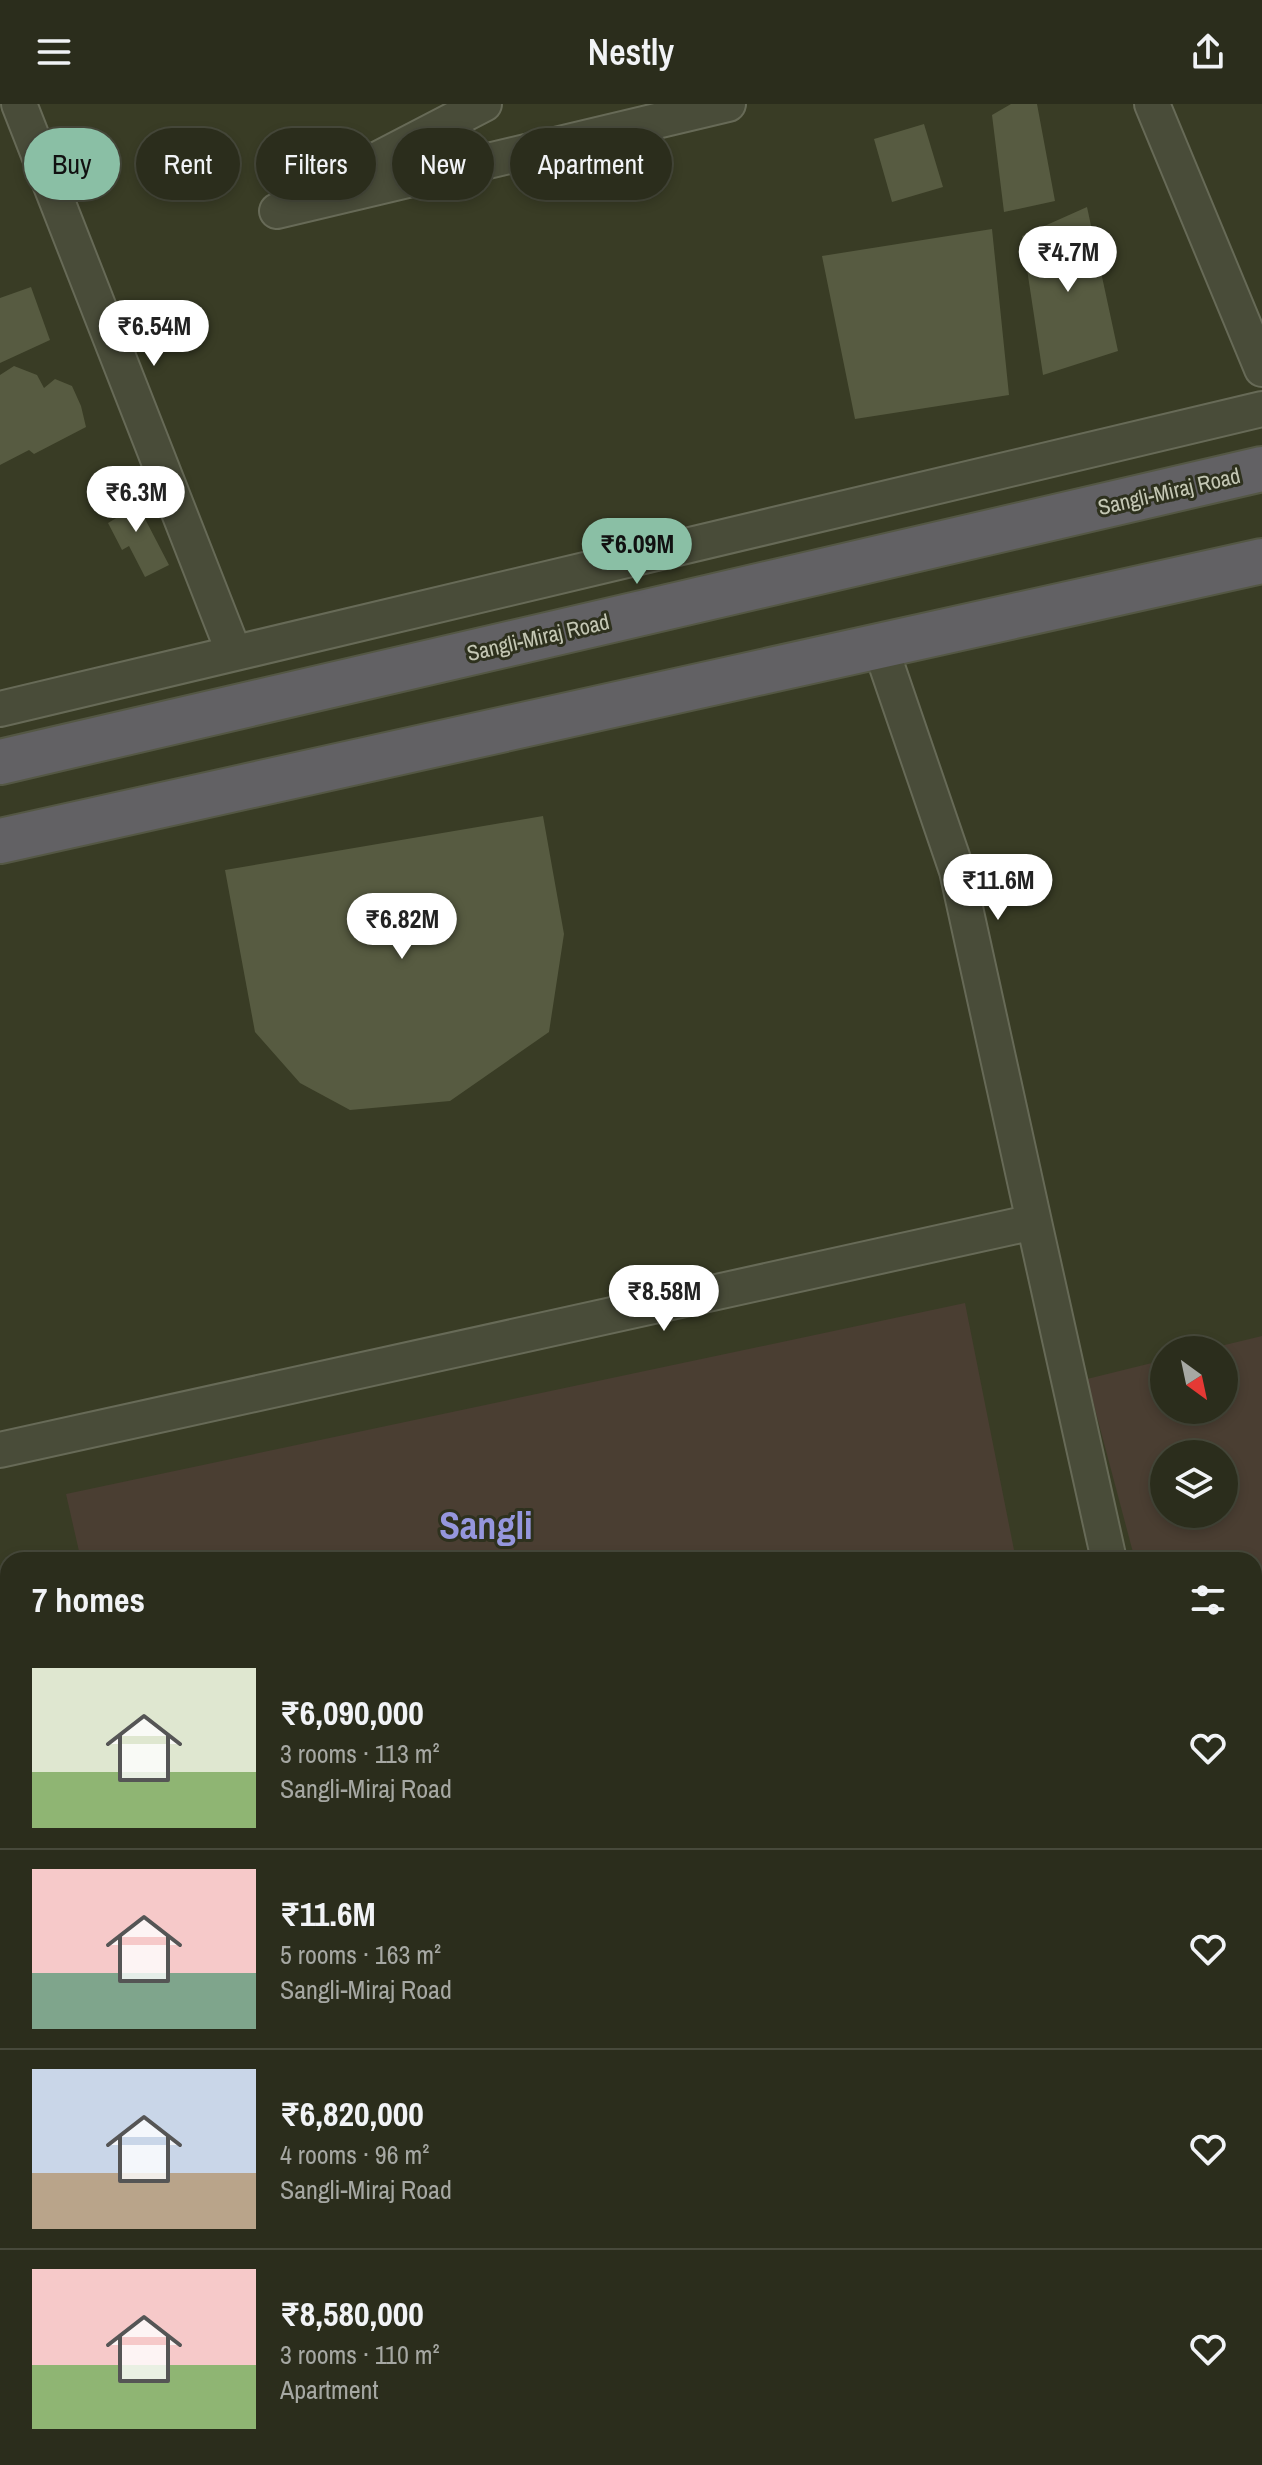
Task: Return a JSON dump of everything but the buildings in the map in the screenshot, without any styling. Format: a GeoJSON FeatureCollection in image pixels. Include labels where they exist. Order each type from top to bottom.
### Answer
{"type":"FeatureCollection","features":[{"type":"Feature","properties":{"kind":"highway","name":"Sangli-Miraj Road"},"geometry":{"type":"LineString","coordinates":[[0,762],[1262,469]]}},
{"type":"Feature","properties":{"kind":"highway"},"geometry":{"type":"LineString","coordinates":[[0,841],[1262,561]]}},
{"type":"Feature","properties":{"kind":"street"},"geometry":{"type":"LineString","coordinates":[[19,104],[234,653]]}},
{"type":"Feature","properties":{"kind":"street"},"geometry":{"type":"LineString","coordinates":[[484,104],[277,211],[728,104]]}},
{"type":"Feature","properties":{"kind":"street"},"geometry":{"type":"LineString","coordinates":[[1152,104],[1262,369]]}},
{"type":"Feature","properties":{"kind":"street"},"geometry":{"type":"LineString","coordinates":[[0,709],[1262,409]]}},
{"type":"Feature","properties":{"kind":"street"},"geometry":{"type":"LineString","coordinates":[[880,646],[957,871],[1107,1552]]}},
{"type":"Feature","properties":{"kind":"street"},"geometry":{"type":"LineString","coordinates":[[0,1450],[1034,1222]]}},
{"type":"Feature","properties":{"kind":"shaded area"},"geometry":{"type":"Polygon","coordinates":[[[965,1303],[1014,1552],[79,1552],[66,1494],[965,1303]]]}},
{"type":"Feature","properties":{"kind":"shaded area"},"geometry":{"type":"Polygon","coordinates":[[[1262,1336],[1262,1552],[1133,1552],[1087,1379],[1150,1363],[1150,1424],[1238,1424],[1238,1342],[1262,1336]]]}},
{"type":"Feature","properties":{"kind":"district","name":"Sangli"},"geometry":{"type":"Point","coordinates":[486,1525]}}]}
